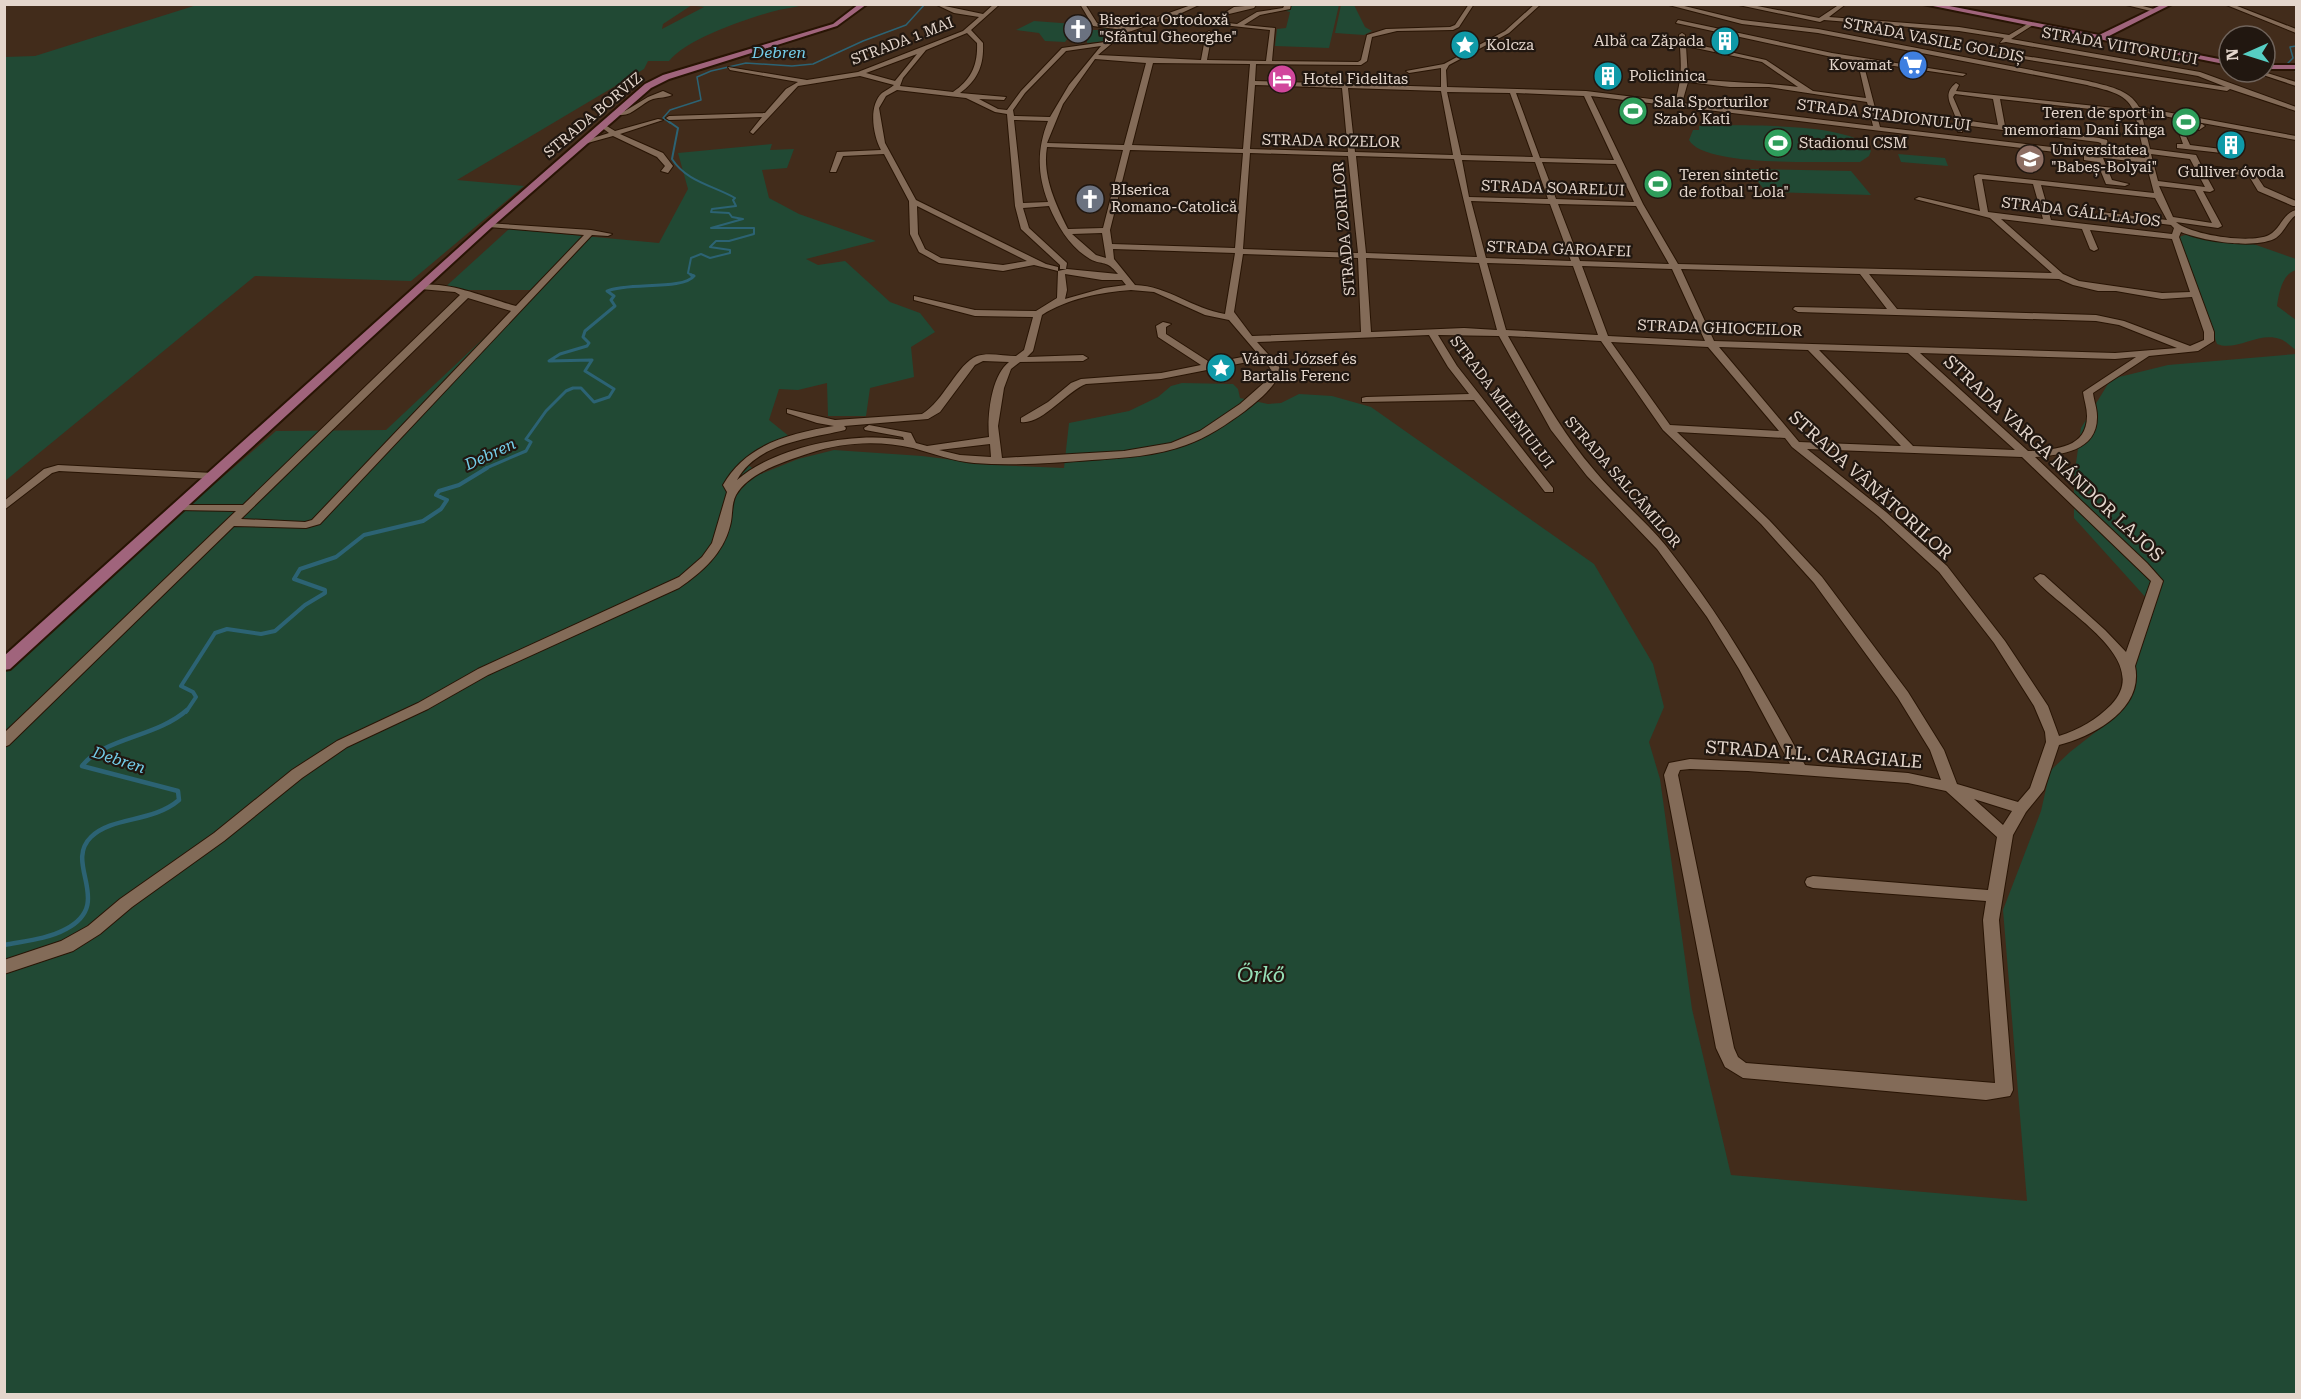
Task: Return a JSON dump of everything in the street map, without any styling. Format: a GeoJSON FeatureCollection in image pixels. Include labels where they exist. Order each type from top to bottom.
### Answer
{"type":"FeatureCollection","features":[{"type":"Feature","properties":{"kind":"main road","name":"STRADA BORVIZ"},"geometry":{"type":"LineString","coordinates":[[4,665],[489,225],[648,86],[659,80],[835,25],[864,4]]}},
{"type":"Feature","properties":{"kind":"main road"},"geometry":{"type":"LineString","coordinates":[[1926,4],[2217,61]]}},
{"type":"Feature","properties":{"kind":"main road"},"geometry":{"type":"LineString","coordinates":[[2099,38],[2169,4]]}},
{"type":"Feature","properties":{"kind":"main road"},"geometry":{"type":"LineString","coordinates":[[2277,67],[2296,67]]}},
{"type":"Feature","properties":{"kind":"street"},"geometry":{"type":"LineString","coordinates":[[937,4],[956,12],[984,16]]}},
{"type":"Feature","properties":{"kind":"street","name":"STRADA 1 MAI"},"geometry":{"type":"LineString","coordinates":[[806,81],[859,74],[923,50],[968,30],[998,4]]}},
{"type":"Feature","properties":{"kind":"street"},"geometry":{"type":"LineString","coordinates":[[1082,4],[1095,25],[1131,29]]}},
{"type":"Feature","properties":{"kind":"street"},"geometry":{"type":"LineString","coordinates":[[1111,262],[1093,257],[1065,232],[1051,204],[1044,178],[1043,145],[1067,91],[1094,57],[1109,43],[1118,35],[1131,29],[1167,18],[1199,4]]}},
{"type":"Feature","properties":{"kind":"street"},"geometry":{"type":"LineString","coordinates":[[1229,12],[1254,6],[1284,10],[1288,8],[1288,4]]}},
{"type":"Feature","properties":{"kind":"street"},"geometry":{"type":"LineString","coordinates":[[1094,57],[1150,61],[1359,64],[1364,61],[1369,36],[1372,33],[1388,30],[1446,30],[1457,26],[1472,4]]}},
{"type":"Feature","properties":{"kind":"street"},"geometry":{"type":"LineString","coordinates":[[1409,71],[1444,66],[1507,32],[1539,4]]}},
{"type":"Feature","properties":{"kind":"street","name":"STRADA VASILE GOLDIȘ"},"geometry":{"type":"LineString","coordinates":[[1667,4],[1747,23],[1818,31],[2106,88],[2128,97],[2137,111]]}},
{"type":"Feature","properties":{"kind":"street","name":"STRADA VIITORULUI"},"geometry":{"type":"LineString","coordinates":[[1736,4],[1822,19],[1953,28],[2200,74],[2244,92],[2296,109]]}},
{"type":"Feature","properties":{"kind":"street"},"geometry":{"type":"LineString","coordinates":[[1822,19],[1844,4]]}},
{"type":"Feature","properties":{"kind":"street"},"geometry":{"type":"LineString","coordinates":[[2124,4],[2155,10]]}},
{"type":"Feature","properties":{"kind":"street"},"geometry":{"type":"LineString","coordinates":[[2226,4],[2296,31]]}},
{"type":"Feature","properties":{"kind":"street"},"geometry":{"type":"LineString","coordinates":[[1238,26],[1265,8]]}},
{"type":"Feature","properties":{"kind":"street"},"geometry":{"type":"LineString","coordinates":[[1678,104],[1685,80],[1680,25],[1674,18],[1676,15],[1703,14]]}},
{"type":"Feature","properties":{"kind":"street"},"geometry":{"type":"LineString","coordinates":[[1167,18],[1272,29],[1274,30],[1269,63]]}},
{"type":"Feature","properties":{"kind":"street"},"geometry":{"type":"LineString","coordinates":[[1960,138],[1960,123],[1951,102],[1951,92],[1974,62],[2031,24]]}},
{"type":"Feature","properties":{"kind":"street"},"geometry":{"type":"LineString","coordinates":[[1680,25],[1854,58],[1963,74]]}},
{"type":"Feature","properties":{"kind":"street"},"geometry":{"type":"LineString","coordinates":[[967,96],[969,86],[978,70],[980,48],[978,39],[968,30]]}},
{"type":"Feature","properties":{"kind":"street"},"geometry":{"type":"LineString","coordinates":[[1204,62],[1209,33]]}},
{"type":"Feature","properties":{"kind":"street"},"geometry":{"type":"LineString","coordinates":[[1053,306],[1063,295],[1061,270],[1064,265],[1024,229],[1019,206],[1011,115],[1023,92],[1062,51],[1109,43]]}},
{"type":"Feature","properties":{"kind":"street"},"geometry":{"type":"LineString","coordinates":[[1682,43],[1786,66],[1780,72]]}},
{"type":"Feature","properties":{"kind":"street"},"geometry":{"type":"LineString","coordinates":[[923,50],[900,78],[897,86],[884,95],[876,108],[881,142],[913,201],[914,234],[922,250],[939,260],[962,262],[1004,272]]}},
{"type":"Feature","properties":{"kind":"street"},"geometry":{"type":"LineString","coordinates":[[1986,52],[2244,92]]}},
{"type":"Feature","properties":{"kind":"street"},"geometry":{"type":"LineString","coordinates":[[1752,58],[1767,63],[1805,90],[1817,95],[1869,100]]}},
{"type":"Feature","properties":{"kind":"street"},"geometry":{"type":"LineString","coordinates":[[1854,58],[1861,63],[1876,128]]}},
{"type":"Feature","properties":{"kind":"street"},"geometry":{"type":"LineString","coordinates":[[1861,63],[1870,60]]}},
{"type":"Feature","properties":{"kind":"street"},"geometry":{"type":"LineString","coordinates":[[1132,287],[1111,262],[1106,230],[1150,61]]}},
{"type":"Feature","properties":{"kind":"street"},"geometry":{"type":"LineString","coordinates":[[1230,317],[1239,252],[1253,63]]}},
{"type":"Feature","properties":{"kind":"street","name":"STRADA SALCÂMILOR"},"geometry":{"type":"LineString","coordinates":[[1444,66],[1444,89],[1466,198],[1502,333],[1555,428],[1591,474],[1661,548],[1713,616],[1746,669],[1800,770]]}},
{"type":"Feature","properties":{"kind":"street"},"geometry":{"type":"LineString","coordinates":[[730,68],[806,81]]}},
{"type":"Feature","properties":{"kind":"street"},"geometry":{"type":"LineString","coordinates":[[859,74],[874,76],[897,86],[954,95],[1004,98]]}},
{"type":"Feature","properties":{"kind":"street"},"geometry":{"type":"LineString","coordinates":[[2277,78],[2296,84]]}},
{"type":"Feature","properties":{"kind":"street"},"geometry":{"type":"LineString","coordinates":[[1685,80],[1730,85],[1769,85],[1805,90]]}},
{"type":"Feature","properties":{"kind":"street"},"geometry":{"type":"LineString","coordinates":[[753,132],[791,87],[806,81]]}},
{"type":"Feature","properties":{"kind":"street","name":"STRADA STADIONULUI"},"geometry":{"type":"LineString","coordinates":[[1252,83],[1586,93],[2150,160]]}},
{"type":"Feature","properties":{"kind":"street"},"geometry":{"type":"LineString","coordinates":[[944,98],[969,86]]}},
{"type":"Feature","properties":{"kind":"street","name":"STRADA ZORILOR"},"geometry":{"type":"LineString","coordinates":[[1345,86],[1362,256],[1366,334]]}},
{"type":"Feature","properties":{"kind":"street"},"geometry":{"type":"LineString","coordinates":[[1512,91],[1604,338],[1667,428],[1765,522],[1818,580],[1903,695],[1937,750],[1951,786],[2005,835]]}},
{"type":"Feature","properties":{"kind":"street"},"geometry":{"type":"LineString","coordinates":[[1951,92],[2137,111],[2203,121],[2220,121],[2296,138]]}},
{"type":"Feature","properties":{"kind":"street","name":"STRADA VÂNĂTORILOR"},"geometry":{"type":"LineString","coordinates":[[1586,93],[1618,162],[1674,266],[1711,344],[1796,445],[1882,514],[1943,569],[2000,640],[2041,706],[2052,732],[2053,742]]}},
{"type":"Feature","properties":{"kind":"street"},"geometry":{"type":"LineString","coordinates":[[967,96],[997,111],[1011,115],[1053,119]]}},
{"type":"Feature","properties":{"kind":"street"},"geometry":{"type":"LineString","coordinates":[[1996,96],[2002,128]]}},
{"type":"Feature","properties":{"kind":"street"},"geometry":{"type":"LineString","coordinates":[[617,113],[626,112],[650,98]]}},
{"type":"Feature","properties":{"kind":"street"},"geometry":{"type":"LineString","coordinates":[[1797,309],[2096,318],[2121,323],[2190,349],[2209,342],[2209,332],[2175,237],[2174,223],[2156,185],[2137,111]]}},
{"type":"Feature","properties":{"kind":"street"},"geometry":{"type":"LineString","coordinates":[[669,118],[765,115]]}},
{"type":"Feature","properties":{"kind":"street"},"geometry":{"type":"LineString","coordinates":[[584,142],[660,120]]}},
{"type":"Feature","properties":{"kind":"street"},"geometry":{"type":"LineString","coordinates":[[2187,145],[2179,128],[2202,128],[2203,121]]}},
{"type":"Feature","properties":{"kind":"street"},"geometry":{"type":"LineString","coordinates":[[1960,123],[2099,140],[2104,142],[2107,155]]}},
{"type":"Feature","properties":{"kind":"street"},"geometry":{"type":"LineString","coordinates":[[603,126],[612,134],[660,155],[669,166],[665,171]]}},
{"type":"Feature","properties":{"kind":"street"},"geometry":{"type":"LineString","coordinates":[[2146,142],[2237,153]]}},
{"type":"Feature","properties":{"kind":"street","name":"STRADA ROZELOR"},"geometry":{"type":"LineString","coordinates":[[1043,145],[1618,162]]}},
{"type":"Feature","properties":{"kind":"street"},"geometry":{"type":"LineString","coordinates":[[2109,182],[2210,190],[2193,157],[2148,151]]}},
{"type":"Feature","properties":{"kind":"street"},"geometry":{"type":"LineString","coordinates":[[833,170],[840,154],[886,152]]}},
{"type":"Feature","properties":{"kind":"street"},"geometry":{"type":"LineString","coordinates":[[2075,157],[2100,160],[2109,182]]}},
{"type":"Feature","properties":{"kind":"street"},"geometry":{"type":"LineString","coordinates":[[2200,167],[2251,174],[2261,189],[2296,204]]}},
{"type":"Feature","properties":{"kind":"street"},"geometry":{"type":"LineString","coordinates":[[2160,196],[1978,176],[1989,214],[2060,276],[2076,283],[2098,288],[2116,288],[2162,296],[2195,294]]}},
{"type":"Feature","properties":{"kind":"street"},"geometry":{"type":"LineString","coordinates":[[2036,182],[2047,222]]}},
{"type":"Feature","properties":{"kind":"street"},"geometry":{"type":"LineString","coordinates":[[2082,182],[2110,185],[2109,182]]}},
{"type":"Feature","properties":{"kind":"street"},"geometry":{"type":"LineString","coordinates":[[2101,214],[2217,226],[2199,189]]}},
{"type":"Feature","properties":{"kind":"street","name":"STRADA SOARELUI"},"geometry":{"type":"LineString","coordinates":[[1466,198],[1639,204]]}},
{"type":"Feature","properties":{"kind":"street","name":"STRADA GÁLL LAJOS"},"geometry":{"type":"LineString","coordinates":[[1919,199],[1989,214],[2175,237]]}},
{"type":"Feature","properties":{"kind":"street"},"geometry":{"type":"LineString","coordinates":[[913,201],[1036,262],[1061,270],[1102,277],[1123,277]]}},
{"type":"Feature","properties":{"kind":"street"},"geometry":{"type":"LineString","coordinates":[[1019,206],[1051,204]]}},
{"type":"Feature","properties":{"kind":"street"},"geometry":{"type":"LineString","coordinates":[[2174,223],[2210,236],[2242,240],[2264,239],[2274,235],[2285,219],[2296,212]]}},
{"type":"Feature","properties":{"kind":"street"},"geometry":{"type":"LineString","coordinates":[[489,225],[608,234]]}},
{"type":"Feature","properties":{"kind":"street"},"geometry":{"type":"LineString","coordinates":[[2085,226],[2094,249]]}},
{"type":"Feature","properties":{"kind":"street"},"geometry":{"type":"LineString","coordinates":[[1065,232],[1106,230]]}},
{"type":"Feature","properties":{"kind":"street"},"geometry":{"type":"LineString","coordinates":[[231,522],[306,525],[316,522],[591,232]]}},
{"type":"Feature","properties":{"kind":"street","name":"STRADA GAROAFEI"},"geometry":{"type":"LineString","coordinates":[[1107,246],[1578,264],[2060,276]]}},
{"type":"Feature","properties":{"kind":"street"},"geometry":{"type":"LineString","coordinates":[[962,262],[963,251]]}},
{"type":"Feature","properties":{"kind":"street"},"geometry":{"type":"LineString","coordinates":[[970,270],[985,274],[1004,272],[1036,262]]}},
{"type":"Feature","properties":{"kind":"street"},"geometry":{"type":"LineString","coordinates":[[1862,271],[1894,312]]}},
{"type":"Feature","properties":{"kind":"street"},"geometry":{"type":"LineString","coordinates":[[423,287],[448,288],[519,310]]}},
{"type":"Feature","properties":{"kind":"street"},"geometry":{"type":"LineString","coordinates":[[4,967],[67,946],[94,930],[126,903],[219,837],[297,774],[342,744],[423,706],[483,672],[619,608],[660,594],[690,575],[701,567],[724,531],[728,500],[732,492],[744,480],[757,472],[825,445],[864,440],[912,446],[947,456],[997,461],[1053,460],[1127,454],[1163,448],[1185,442],[1236,412],[1276,375],[1275,367],[1230,317],[1209,314],[1156,290],[1132,287],[1090,295],[1053,306],[1038,314],[975,313],[917,298]]}},
{"type":"Feature","properties":{"kind":"street"},"geometry":{"type":"LineString","coordinates":[[4,741],[466,295]]}},
{"type":"Feature","properties":{"kind":"street"},"geometry":{"type":"LineString","coordinates":[[997,461],[993,418],[999,388],[1007,368],[1028,351],[1038,314]]}},
{"type":"Feature","properties":{"kind":"street"},"geometry":{"type":"LineString","coordinates":[[1166,324],[1161,326],[1161,335],[1207,365]]}},
{"type":"Feature","properties":{"kind":"street","name":"STRADA GHIOCEILOR"},"geometry":{"type":"LineString","coordinates":[[1249,339],[1432,332],[1502,333],[1711,344],[2095,356],[2148,354],[2190,349]]}},
{"type":"Feature","properties":{"kind":"street","name":"STRADA MILENIULUI"},"geometry":{"type":"LineString","coordinates":[[1432,332],[1453,368],[1549,490]]}},
{"type":"Feature","properties":{"kind":"street"},"geometry":{"type":"LineString","coordinates":[[1810,346],[1909,448]]}},
{"type":"Feature","properties":{"kind":"street","name":"STRADA VARGA NÁNDOR LAJOS"},"geometry":{"type":"LineString","coordinates":[[1911,350],[2026,454],[2105,531],[2148,569],[2157,581],[2128,666]]}},
{"type":"Feature","properties":{"kind":"street"},"geometry":{"type":"LineString","coordinates":[[1796,445],[2026,454],[2064,452],[2082,442],[2092,422],[2088,392],[2148,354]]}},
{"type":"Feature","properties":{"kind":"street"},"geometry":{"type":"LineString","coordinates":[[1025,420],[1052,405],[1074,385],[1084,381],[1152,377],[1264,356]]}},
{"type":"Feature","properties":{"kind":"street"},"geometry":{"type":"LineString","coordinates":[[732,492],[729,485],[733,475],[758,452],[809,434],[847,425],[924,417],[936,410],[977,359],[1083,358]]}},
{"type":"Feature","properties":{"kind":"street"},"geometry":{"type":"LineString","coordinates":[[1366,400],[1475,397]]}},
{"type":"Feature","properties":{"kind":"street"},"geometry":{"type":"LineString","coordinates":[[791,411],[821,421],[901,432],[910,437],[912,446]]}},
{"type":"Feature","properties":{"kind":"street"},"geometry":{"type":"LineString","coordinates":[[1667,428],[1787,435]]}},
{"type":"Feature","properties":{"kind":"street"},"geometry":{"type":"LineString","coordinates":[[925,449],[995,440]]}},
{"type":"Feature","properties":{"kind":"street"},"geometry":{"type":"LineString","coordinates":[[4,507],[48,471],[58,468],[213,476]]}},
{"type":"Feature","properties":{"kind":"street"},"geometry":{"type":"LineString","coordinates":[[178,507],[245,508]]}},
{"type":"Feature","properties":{"kind":"street"},"geometry":{"type":"LineString","coordinates":[[1813,882],[1993,896],[2005,835],[2021,808],[2037,790],[2053,742],[2082,733],[2115,710],[2125,696],[2131,680],[2128,666],[2119,651],[2040,578]]}},
{"type":"Feature","properties":{"kind":"street","name":"STRADA I.L. CARAGIALE"},"geometry":{"type":"LineString","coordinates":[[1993,896],[1991,920],[2004,1090],[1986,1092],[1743,1070],[1731,1062],[1725,1048],[1671,776],[1674,766],[1690,764],[1908,778],[1951,786],[2021,808]]}},
{"type":"Feature","properties":{"kind":"green space"},"geometry":{"type":"Polygon","coordinates":[[[200,4],[692,5],[663,24],[662,29],[704,7],[696,6],[699,5],[803,5],[775,11],[716,31],[689,45],[669,61],[648,61],[644,69],[457,180],[524,186],[411,281],[255,276],[5,481],[5,57],[35,56],[200,4]]]}},
{"type":"Feature","properties":{"kind":"green space"},"geometry":{"type":"Polygon","coordinates":[[[1288,5],[1339,5],[1329,48],[1275,46],[1277,29],[1286,28],[1290,12],[1283,10],[1288,5]]]}},
{"type":"Feature","properties":{"kind":"green space"},"geometry":{"type":"Polygon","coordinates":[[[1341,5],[1354,5],[1365,27],[1372,31],[1364,35],[1335,33],[1341,5]]]}},
{"type":"Feature","properties":{"kind":"green space"},"geometry":{"type":"Polygon","coordinates":[[[1034,21],[1088,25],[1093,30],[1104,30],[1103,27],[1118,29],[1106,41],[1087,43],[1087,39],[1068,38],[1065,42],[1045,41],[1039,33],[1016,30],[1034,21]]]}},
{"type":"Feature","properties":{"kind":"green space","name":"Stadionul CSM"},"geometry":{"type":"Polygon","coordinates":[[[1699,126],[1795,127],[1821,130],[1844,134],[1861,141],[1871,151],[1869,156],[1860,162],[1741,159],[1699,149],[1689,140],[1693,130],[1699,130],[1699,126]]]}},
{"type":"Feature","properties":{"kind":"green space","name":"Őrkő"},"geometry":{"type":"Polygon","coordinates":[[[772,144],[770,150],[794,149],[787,168],[762,170],[769,198],[799,214],[876,241],[806,259],[818,265],[845,261],[890,302],[920,313],[935,332],[911,347],[914,377],[870,388],[866,416],[828,416],[827,383],[798,390],[779,389],[769,420],[790,437],[754,451],[742,461],[761,474],[798,459],[834,450],[922,456],[994,465],[1064,468],[1069,423],[1129,411],[1158,397],[1171,386],[1182,383],[1233,384],[1238,389],[1240,398],[1268,404],[1281,403],[1299,394],[1332,396],[1371,407],[1594,564],[1653,664],[1664,707],[1649,742],[1660,779],[1692,1009],[1731,1175],[2027,1201],[2003,910],[2041,811],[2050,771],[2107,723],[2132,660],[2148,600],[2074,518],[2074,477],[2081,428],[2111,379],[2168,365],[2296,354],[2296,1394],[5,1394],[4,665],[276,431],[386,430],[535,290],[442,290],[509,229],[659,243],[688,189],[678,153],[772,144]]]}},
{"type":"Feature","properties":{"kind":"green space"},"geometry":{"type":"Polygon","coordinates":[[[1898,154],[1945,158],[1948,166],[1901,162],[1898,154]]]}},
{"type":"Feature","properties":{"kind":"green space"},"geometry":{"type":"Polygon","coordinates":[[[1748,169],[1851,171],[1871,195],[1766,192],[1748,169]]]}},
{"type":"Feature","properties":{"kind":"green space"},"geometry":{"type":"Polygon","coordinates":[[[2194,232],[2242,240],[2296,259],[2296,270],[2287,275],[2284,280],[2277,306],[2296,320],[2296,350],[2282,340],[2272,337],[2232,345],[2217,344],[2179,237],[2194,232]]]}},
{"type":"Feature","properties":{"kind":"waterway","name":"Debren"},"geometry":{"type":"LineString","coordinates":[[670,123],[663,118],[670,110],[701,100],[697,77],[711,71],[746,63],[792,66],[813,64],[863,41],[906,25],[925,4]]}},
{"type":"Feature","properties":{"kind":"waterway"},"geometry":{"type":"LineString","coordinates":[[2296,46],[2290,47],[2293,58],[2285,66],[2296,71]]}},
{"type":"Feature","properties":{"kind":"waterway","name":"Debren"},"geometry":{"type":"LineString","coordinates":[[668,121],[678,128],[672,159],[678,167],[692,178],[735,198],[733,200],[736,206],[712,209],[711,212],[729,213],[732,217],[743,219],[711,228],[754,228],[754,234],[729,241],[716,241],[710,247],[730,250],[730,253],[710,258],[701,254],[691,258],[688,273],[694,276]]}},
{"type":"Feature","properties":{"kind":"waterway","name":"Debren"},"geometry":{"type":"LineString","coordinates":[[484,469],[526,451],[531,442],[526,439],[546,411],[566,391],[581,388],[594,402],[609,397],[614,389],[585,371],[592,360],[549,361],[560,354],[587,346],[589,343],[583,337],[585,331],[615,306],[611,300],[614,296],[607,291],[616,288],[679,283],[694,276]]}},
{"type":"Feature","properties":{"kind":"waterway","name":"Debren"},"geometry":{"type":"LineString","coordinates":[[186,712],[196,697],[193,692],[181,686],[215,633],[227,629],[261,634],[275,631],[305,605],[325,593],[325,590],[294,579],[300,569],[336,557],[364,535],[423,521],[441,509],[447,500],[436,495],[439,491],[459,485],[487,468]]}},
{"type":"Feature","properties":{"kind":"waterway","name":"Debren"},"geometry":{"type":"LineString","coordinates":[[4,945],[52,935],[80,919],[87,907],[88,896],[82,859],[84,848],[91,837],[110,826],[157,813],[179,800],[178,791],[82,766],[103,749],[161,726],[187,710]]}},
{"type":"Feature","properties":{"kind":"place","name":"Biserica Ortodoxă \"Sfântul Gheorghe\""},"geometry":{"type":"Point","coordinates":[1078,29]}},
{"type":"Feature","properties":{"kind":"place","name":"Albă ca Zăpada"},"geometry":{"type":"Point","coordinates":[1725,41]}},
{"type":"Feature","properties":{"kind":"place","name":"Kolcza"},"geometry":{"type":"Point","coordinates":[1465,45]}},
{"type":"Feature","properties":{"kind":"place","name":"Kovamat"},"geometry":{"type":"Point","coordinates":[1913,65]}},
{"type":"Feature","properties":{"kind":"place","name":"Policlinica"},"geometry":{"type":"Point","coordinates":[1608,76]}},
{"type":"Feature","properties":{"kind":"place","name":"Hotel Fidelitas"},"geometry":{"type":"Point","coordinates":[1282,79]}},
{"type":"Feature","properties":{"kind":"place","name":"Sala Sporturilor Szabó Kati"},"geometry":{"type":"Point","coordinates":[1633,111]}},
{"type":"Feature","properties":{"kind":"place","name":"Teren de sport in memoriam Dani Kinga"},"geometry":{"type":"Point","coordinates":[2186,122]}},
{"type":"Feature","properties":{"kind":"place","name":"Stadionul CSM"},"geometry":{"type":"Point","coordinates":[1778,143]}},
{"type":"Feature","properties":{"kind":"place","name":"Gulliver óvoda"},"geometry":{"type":"Point","coordinates":[2231,145]}},
{"type":"Feature","properties":{"kind":"place","name":"Universitatea \"Babeș-Bolyai\""},"geometry":{"type":"Point","coordinates":[2030,159]}},
{"type":"Feature","properties":{"kind":"place","name":"Teren sintetic de fotbal \"Lola\""},"geometry":{"type":"Point","coordinates":[1658,184]}},
{"type":"Feature","properties":{"kind":"place","name":"BIserica Romano-Catolică"},"geometry":{"type":"Point","coordinates":[1090,199]}},
{"type":"Feature","properties":{"kind":"place","name":"Váradi József és Bartalis Ferenc"},"geometry":{"type":"Point","coordinates":[1221,368]}}]}
